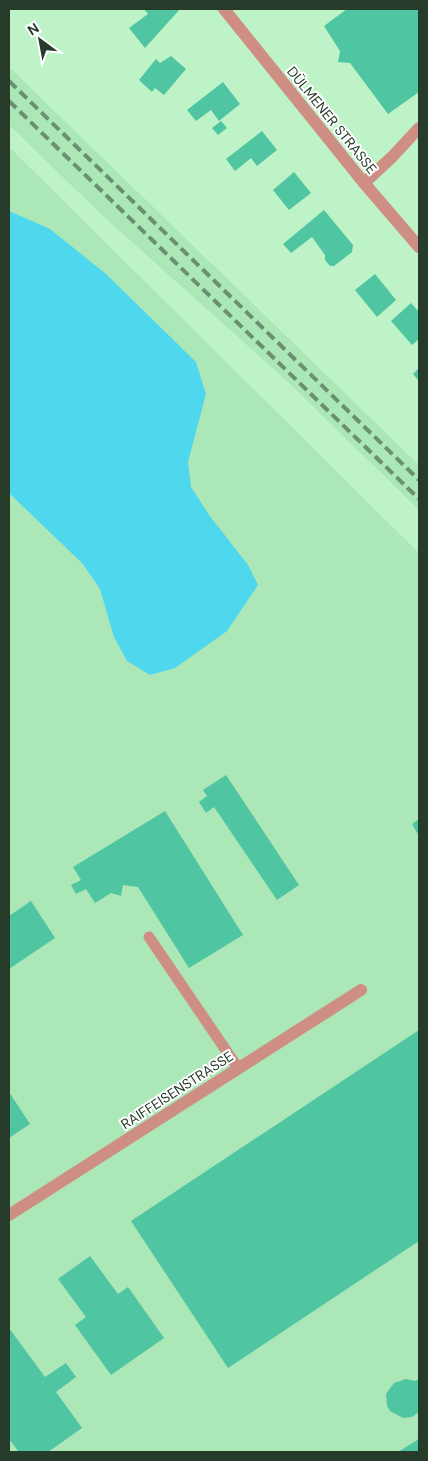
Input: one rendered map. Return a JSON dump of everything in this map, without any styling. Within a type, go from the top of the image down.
[{"type":"street","name":"DÜLMENER STRASSE","points":[[224,9],[364,183],[419,247]]},
{"type":"street","points":[[364,183],[419,128]]},
{"type":"street","name":"RAIFFEISENSTRASSE","points":[[9,1216],[361,990]]},
{"type":"lane","points":[[149,937],[238,1068]]},
{"type":"shaded area","points":[[9,67],[419,465],[419,510],[288,382],[103,216],[9,125]]},
{"type":"shaded area","points":[[9,147],[419,553],[419,1452],[9,1452]]},
{"type":"water","points":[[9,211],[50,229],[106,274],[196,362],[206,394],[188,462],[191,487],[209,515],[248,565],[258,585],[227,631],[175,668],[150,675],[127,661],[114,637],[100,589],[83,564],[9,493]]},
{"type":"building","points":[[144,9],[180,9],[145,48],[129,28],[148,14]]},
{"type":"building","points":[[347,9],[419,9],[419,92],[388,114],[350,63],[338,62],[340,51],[324,26]]},
{"type":"building","points":[[171,56],[186,69],[164,95],[155,88],[152,92],[139,80],[156,59],[160,63]]},
{"type":"building","points":[[223,82],[240,104],[219,121],[211,110],[196,121],[187,110]]},
{"type":"building","points":[[221,121],[227,128],[218,135],[212,128]]},
{"type":"building","points":[[262,131],[277,150],[257,166],[251,158],[235,171],[226,159]]},
{"type":"building","points":[[294,172],[311,193],[289,210],[273,190]]},
{"type":"building","points":[[324,210],[353,245],[352,252],[334,266],[330,266],[325,260],[325,255],[312,237],[291,253],[283,244]]},
{"type":"building","points":[[375,274],[396,300],[377,317],[355,290]]},
{"type":"building","points":[[411,303],[419,312],[419,339],[412,345],[391,321]]},
{"type":"building","points":[[419,368],[419,381],[413,374]]},
{"type":"building","points":[[226,775],[299,885],[277,900],[214,807],[206,813],[199,802],[207,796],[203,790]]},
{"type":"building","points":[[165,811],[243,935],[189,968],[138,887],[123,885],[121,896],[111,893],[95,903],[86,889],[76,894],[71,885],[81,880],[73,867]]},
{"type":"building","points":[[419,819],[419,836],[412,824]]},
{"type":"building","points":[[31,901],[55,938],[9,969],[9,916]]},
{"type":"building","points":[[419,1030],[419,1241],[228,1368],[131,1221]]},
{"type":"building","points":[[9,1092],[30,1124],[9,1138]]},
{"type":"building","points":[[90,1256],[118,1294],[128,1287],[164,1338],[111,1375],[75,1325],[86,1317],[58,1279]]},
{"type":"building","points":[[9,1328],[45,1377],[66,1363],[76,1377],[56,1392],[82,1428],[48,1452],[19,1452],[9,1439]]},
{"type":"building","points":[[406,1379],[415,1381],[419,1379],[419,1412],[412,1417],[403,1418],[390,1411],[387,1406],[386,1394],[394,1383]]},
{"type":"building","points":[[419,1439],[419,1452],[398,1452]]},
{"type":"railway","points":[[9,81],[419,480]]},
{"type":"railway","points":[[9,101],[419,499]]}]
